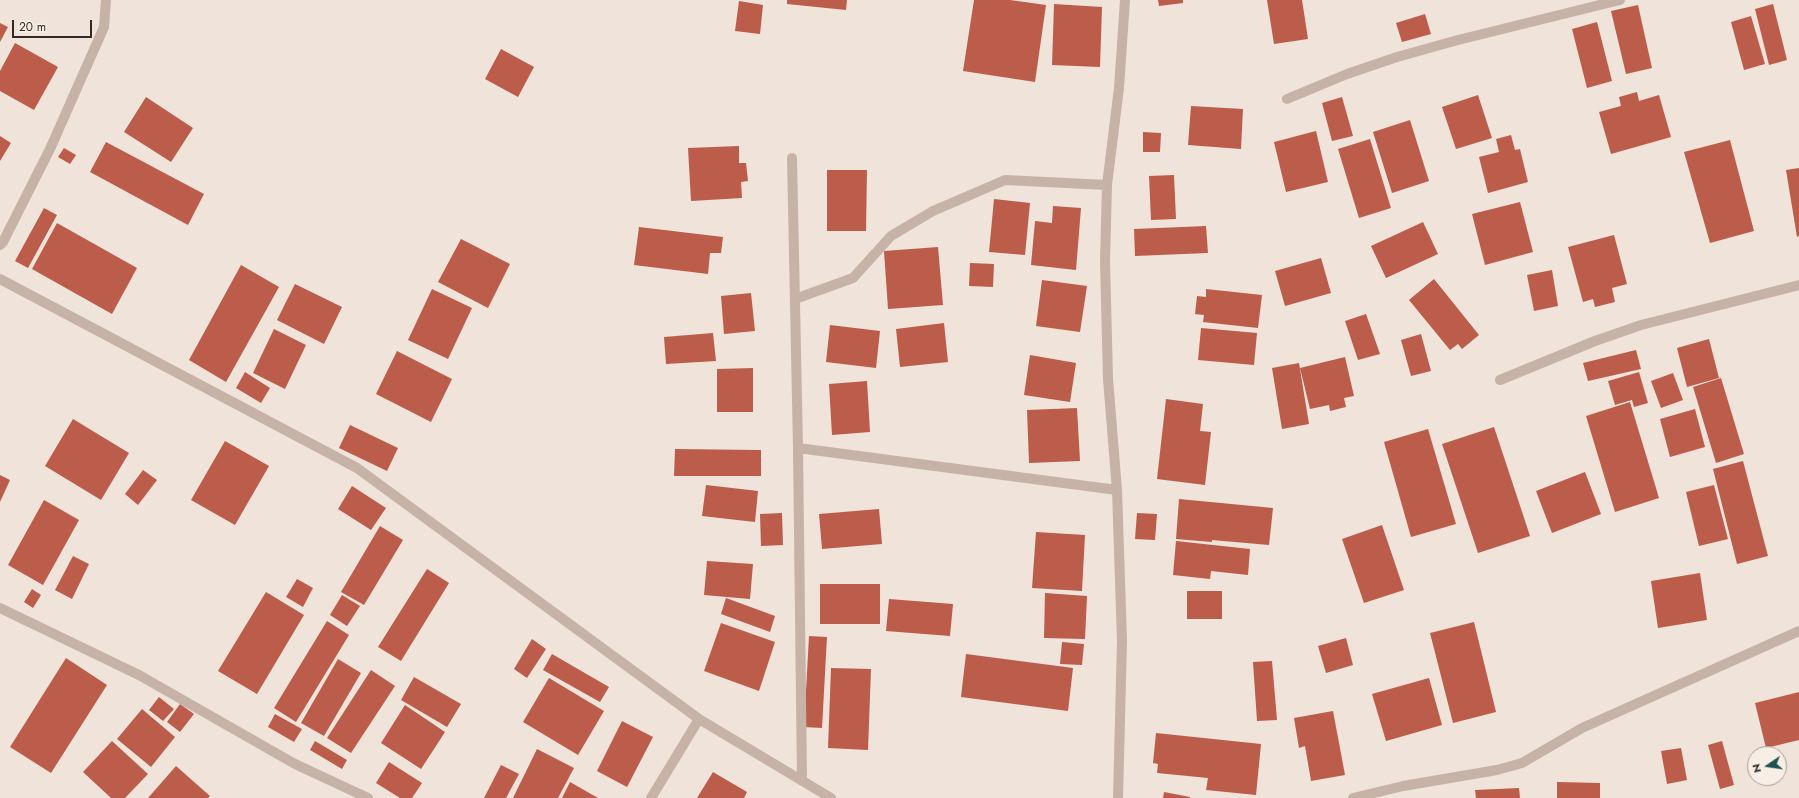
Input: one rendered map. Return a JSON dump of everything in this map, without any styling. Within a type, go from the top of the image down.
[{"type":"street","points":[[0,245],[3,242],[50,149],[101,34],[104,27],[106,0]]},
{"type":"street","points":[[1118,798],[1122,640],[1117,490],[1108,378],[1105,261],[1107,185],[1119,88],[1125,0]]},
{"type":"street","points":[[1287,99],[1347,74],[1397,57],[1458,40],[1620,0]]},
{"type":"street","points":[[792,158],[798,448],[802,780]]},
{"type":"street","points":[[795,299],[853,278],[891,236],[933,211],[1005,180],[1107,185]]},
{"type":"street","points":[[0,279],[357,468],[699,719],[830,798]]},
{"type":"street","points":[[1500,380],[1595,341],[1641,325],[1799,285]]},
{"type":"street","points":[[798,448],[1117,490]]},
{"type":"street","points":[[0,608],[139,675],[295,764],[368,798]]},
{"type":"street","points":[[1353,798],[1403,786],[1497,770],[1522,763],[1582,728],[1799,631]]},
{"type":"street","points":[[651,798],[699,719]]},
{"type":"building","points":[[787,0],[847,0],[846,10],[787,4]]},
{"type":"building","points":[[974,0],[1010,0],[1046,5],[1035,82],[963,71]]},
{"type":"building","points":[[1158,0],[1183,0],[1183,3],[1159,6]]},
{"type":"building","points":[[1267,0],[1302,0],[1308,39],[1274,44]]},
{"type":"building","points":[[739,1],[763,5],[760,34],[735,31]]},
{"type":"building","points":[[1054,4],[1102,7],[1100,67],[1052,65]]},
{"type":"building","points":[[1773,4],[1787,60],[1769,65],[1755,9]]},
{"type":"building","points":[[1638,5],[1652,68],[1626,74],[1611,11]]},
{"type":"building","points":[[1425,14],[1431,34],[1402,42],[1396,23]]},
{"type":"building","points":[[1751,16],[1765,64],[1744,70],[1731,22]]},
{"type":"building","points":[[1597,22],[1612,81],[1587,88],[1572,29]]},
{"type":"building","points":[[0,23],[8,27],[0,42]]},
{"type":"building","points":[[15,43],[58,67],[34,110],[0,91],[0,71]]},
{"type":"building","points":[[501,49],[534,67],[518,97],[485,79]]},
{"type":"building","points":[[1637,92],[1639,101],[1659,95],[1671,137],[1611,154],[1599,112],[1621,106],[1619,97]]},
{"type":"building","points":[[1478,95],[1492,138],[1456,149],[1442,107]]},
{"type":"building","points":[[146,97],[193,128],[171,162],[124,132]]},
{"type":"building","points":[[1342,97],[1353,136],[1332,141],[1322,103]]},
{"type":"building","points":[[1191,106],[1243,109],[1241,149],[1188,145]]},
{"type":"building","points":[[1410,120],[1429,181],[1392,193],[1373,132]]},
{"type":"building","points":[[1316,131],[1328,182],[1286,192],[1274,142]]},
{"type":"building","points":[[1143,132],[1161,133],[1160,152],[1143,152]]},
{"type":"building","points":[[1511,135],[1515,150],[1520,149],[1528,182],[1488,193],[1479,157],[1499,152],[1496,139]]},
{"type":"building","points":[[0,136],[11,143],[0,161]]},
{"type":"building","points":[[1370,139],[1391,208],[1359,218],[1338,149]]},
{"type":"building","points":[[1730,140],[1754,231],[1710,243],[1684,152]]},
{"type":"building","points":[[106,142],[204,194],[188,225],[90,172]]},
{"type":"building","points":[[739,146],[739,163],[746,163],[748,181],[741,182],[742,198],[691,201],[688,148]]},
{"type":"building","points":[[64,148],[76,155],[70,164],[58,157]]},
{"type":"building","points":[[1799,168],[1799,236],[1797,237],[1786,170]]},
{"type":"building","points":[[827,170],[867,170],[866,231],[827,231]]},
{"type":"building","points":[[1174,175],[1176,219],[1151,220],[1149,176]]},
{"type":"building","points":[[994,199],[1030,203],[1025,255],[989,252]]},
{"type":"building","points":[[1520,202],[1533,252],[1485,265],[1472,214]]},
{"type":"building","points":[[1053,206],[1081,208],[1076,270],[1031,265],[1035,221],[1052,223]]},
{"type":"building","points":[[44,208],[57,215],[28,268],[15,261]]},
{"type":"building","points":[[1423,222],[1438,254],[1386,278],[1371,246]]},
{"type":"building","points":[[57,223],[137,268],[112,314],[32,269]]},
{"type":"building","points":[[1206,226],[1208,253],[1135,256],[1134,229]]},
{"type":"building","points":[[639,227],[723,237],[721,253],[710,253],[708,274],[634,265]]},
{"type":"building","points":[[1614,235],[1627,284],[1612,288],[1615,302],[1595,307],[1593,299],[1583,302],[1568,247]]},
{"type":"building","points":[[461,239],[510,264],[488,308],[438,282]]},
{"type":"building","points":[[938,247],[943,305],[888,309],[884,251]]},
{"type":"building","points":[[1321,258],[1331,293],[1285,306],[1275,271]]},
{"type":"building","points":[[970,263],[994,264],[993,287],[969,286]]},
{"type":"building","points":[[241,265],[279,287],[226,382],[189,360]]},
{"type":"building","points":[[1552,270],[1558,306],[1534,311],[1527,275]]},
{"type":"building","points":[[1434,279],[1479,335],[1462,349],[1458,344],[1450,350],[1409,300]]},
{"type":"building","points":[[1042,280],[1087,286],[1080,332],[1036,326]]},
{"type":"building","points":[[295,284],[342,307],[324,344],[277,320]]},
{"type":"building","points":[[432,289],[472,308],[448,359],[408,340]]},
{"type":"building","points":[[1206,289],[1262,295],[1258,328],[1203,322],[1204,315],[1195,314],[1197,296],[1206,297]]},
{"type":"building","points":[[751,293],[755,331],[724,334],[721,296]]},
{"type":"building","points":[[1366,314],[1380,354],[1358,360],[1345,321]]},
{"type":"building","points":[[944,323],[948,362],[900,367],[896,329]]},
{"type":"building","points":[[830,325],[880,331],[876,368],[826,362]]},
{"type":"building","points":[[1201,328],[1257,333],[1254,365],[1198,360]]},
{"type":"building","points":[[274,329],[306,345],[285,389],[253,373]]},
{"type":"building","points":[[713,333],[716,361],[666,364],[664,337]]},
{"type":"building","points":[[1421,334],[1431,371],[1411,376],[1401,340]]},
{"type":"building","points":[[1709,339],[1719,378],[1687,387],[1677,348]]},
{"type":"building","points":[[1636,350],[1641,369],[1588,381],[1583,363]]},
{"type":"building","points":[[397,351],[452,379],[431,422],[376,394]]},
{"type":"building","points":[[1030,355],[1076,363],[1070,402],[1024,395]]},
{"type":"building","points":[[1345,357],[1354,396],[1344,398],[1346,407],[1330,411],[1329,405],[1310,409],[1300,368]]},
{"type":"building","points":[[1299,363],[1309,424],[1282,429],[1272,368]]},
{"type":"building","points":[[753,368],[753,412],[717,412],[717,369]]},
{"type":"building","points":[[245,372],[270,388],[261,403],[236,388]]},
{"type":"building","points":[[1639,372],[1648,403],[1634,407],[1632,400],[1615,405],[1608,381]]},
{"type":"building","points":[[1673,373],[1683,400],[1661,408],[1651,381]]},
{"type":"building","points":[[1721,378],[1744,454],[1716,463],[1693,387]]},
{"type":"building","points":[[867,381],[870,432],[832,435],[829,384]]},
{"type":"building","points":[[1166,399],[1203,404],[1200,431],[1211,432],[1205,485],[1157,479]]},
{"type":"building","points":[[1630,402],[1659,498],[1615,512],[1586,416]]},
{"type":"building","points":[[1077,408],[1080,461],[1029,463],[1027,410]]},
{"type":"building","points":[[1695,409],[1705,447],[1670,457],[1660,419]]},
{"type":"building","points":[[73,419],[129,453],[101,500],[45,466]]},
{"type":"building","points":[[350,425],[398,448],[387,471],[339,448]]},
{"type":"building","points":[[1494,427],[1530,536],[1478,553],[1442,444]]},
{"type":"building","points":[[1428,429],[1456,524],[1411,537],[1384,442]]},
{"type":"building","points":[[225,441],[269,466],[235,525],[191,500]]},
{"type":"building","points":[[675,449],[761,450],[761,476],[674,476]]},
{"type":"building","points":[[1743,461],[1768,556],[1737,564],[1713,469]]},
{"type":"building","points":[[143,470],[157,480],[138,505],[125,494]]},
{"type":"building","points":[[1585,472],[1601,514],[1552,533],[1536,491]]},
{"type":"building","points":[[0,475],[10,480],[0,502]]},
{"type":"building","points":[[706,485],[758,491],[755,522],[702,516]]},
{"type":"building","points":[[1714,485],[1728,539],[1699,546],[1686,492]]},
{"type":"building","points":[[352,486],[386,508],[371,530],[338,509]]},
{"type":"building","points":[[1179,499],[1273,508],[1269,545],[1212,540],[1212,542],[1176,539]]},
{"type":"building","points":[[44,500],[79,520],[43,585],[8,565]]},
{"type":"building","points":[[879,509],[882,544],[822,549],[819,514]]},
{"type":"building","points":[[782,513],[783,545],[761,546],[760,514]]},
{"type":"building","points":[[1137,513],[1157,514],[1155,540],[1135,539]]},
{"type":"building","points":[[1382,525],[1404,590],[1364,603],[1342,539]]},
{"type":"building","points":[[380,526],[403,540],[364,605],[341,592]]},
{"type":"building","points":[[1036,532],[1085,535],[1082,591],[1032,588]]},
{"type":"building","points":[[1176,541],[1250,549],[1248,575],[1211,571],[1210,579],[1173,575]]},
{"type":"building","points":[[73,556],[89,564],[72,599],[55,590]]},
{"type":"building","points":[[707,561],[753,564],[750,599],[704,595]]},
{"type":"building","points":[[427,569],[449,583],[401,661],[378,647]]},
{"type":"building","points":[[1700,573],[1707,620],[1658,628],[1651,581]]},
{"type":"building","points":[[297,579],[313,588],[303,607],[286,597]]},
{"type":"building","points":[[820,584],[880,584],[880,624],[820,624]]},
{"type":"building","points":[[32,589],[41,595],[33,608],[24,602]]},
{"type":"building","points":[[1187,591],[1222,591],[1222,619],[1187,619]]},
{"type":"building","points":[[266,592],[304,615],[257,694],[218,671]]},
{"type":"building","points":[[1045,593],[1087,596],[1085,639],[1044,638]]},
{"type":"building","points":[[342,595],[360,606],[347,626],[330,615]]},
{"type":"building","points":[[726,598],[775,616],[770,632],[721,614]]},
{"type":"building","points":[[889,599],[953,604],[950,636],[886,631]]},
{"type":"building","points":[[327,621],[349,635],[296,722],[274,708]]},
{"type":"building","points":[[1474,622],[1496,712],[1453,723],[1430,633]]},
{"type":"building","points":[[721,623],[775,642],[759,691],[704,671]]},
{"type":"building","points":[[809,636],[827,637],[822,728],[804,727]]},
{"type":"building","points":[[1346,638],[1353,665],[1326,673],[1318,646]]},
{"type":"building","points":[[532,639],[546,649],[527,678],[514,669]]},
{"type":"building","points":[[1062,642],[1084,644],[1082,665],[1060,664]]},
{"type":"building","points":[[552,654],[609,687],[600,702],[543,670]]},
{"type":"building","points":[[966,654],[1073,668],[1068,711],[961,697]]},
{"type":"building","points":[[66,658],[107,685],[51,773],[10,747]]},
{"type":"building","points":[[338,659],[361,673],[324,736],[301,723]]},
{"type":"building","points":[[1272,661],[1277,720],[1257,721],[1253,662]]},
{"type":"building","points":[[831,668],[871,669],[868,750],[828,748]]},
{"type":"building","points":[[371,670],[395,686],[351,753],[327,738]]},
{"type":"building","points":[[414,677],[461,704],[447,727],[401,700]]},
{"type":"building","points":[[549,678],[604,711],[578,755],[523,722]]},
{"type":"building","points":[[1429,678],[1442,725],[1386,741],[1372,694]]},
{"type":"building","points":[[1799,692],[1799,740],[1774,746],[1766,746],[1755,703]]},
{"type":"building","points":[[159,697],[174,709],[163,721],[149,710]]},
{"type":"building","points":[[180,704],[194,714],[180,732],[167,722]]},
{"type":"building","points":[[405,705],[445,732],[421,769],[381,743]]},
{"type":"building","points":[[142,709],[175,737],[151,767],[117,739]]},
{"type":"building","points":[[1333,711],[1345,775],[1311,781],[1305,746],[1299,748],[1294,718]]},
{"type":"building","points":[[275,714],[302,729],[294,742],[268,727]]},
{"type":"building","points":[[622,721],[653,737],[627,787],[597,771]]},
{"type":"building","points":[[1156,733],[1261,744],[1256,795],[1206,790],[1208,778],[1157,773],[1158,764],[1153,763]]},
{"type":"building","points":[[112,741],[148,774],[125,798],[111,798],[83,772]]},
{"type":"building","points":[[315,741],[347,760],[342,769],[310,750]]},
{"type":"building","points":[[1722,741],[1734,785],[1720,789],[1708,745]]},
{"type":"building","points":[[1681,748],[1687,780],[1667,784],[1661,751]]},
{"type":"building","points":[[537,749],[574,768],[558,798],[513,798]]},
{"type":"building","points":[[389,762],[422,783],[412,798],[400,798],[376,783]]},
{"type":"building","points":[[501,765],[519,774],[506,798],[484,798]]},
{"type":"building","points":[[176,766],[210,796],[208,798],[148,798]]},
{"type":"building","points":[[713,772],[747,792],[744,798],[697,798]]},
{"type":"building","points":[[570,782],[598,798],[562,798]]},
{"type":"building","points":[[1557,782],[1600,783],[1600,798],[1557,798]]},
{"type":"building","points":[[1519,788],[1520,798],[1476,798],[1475,790]]},
{"type":"building","points":[[1164,792],[1190,797],[1190,798],[1163,798]]}]
